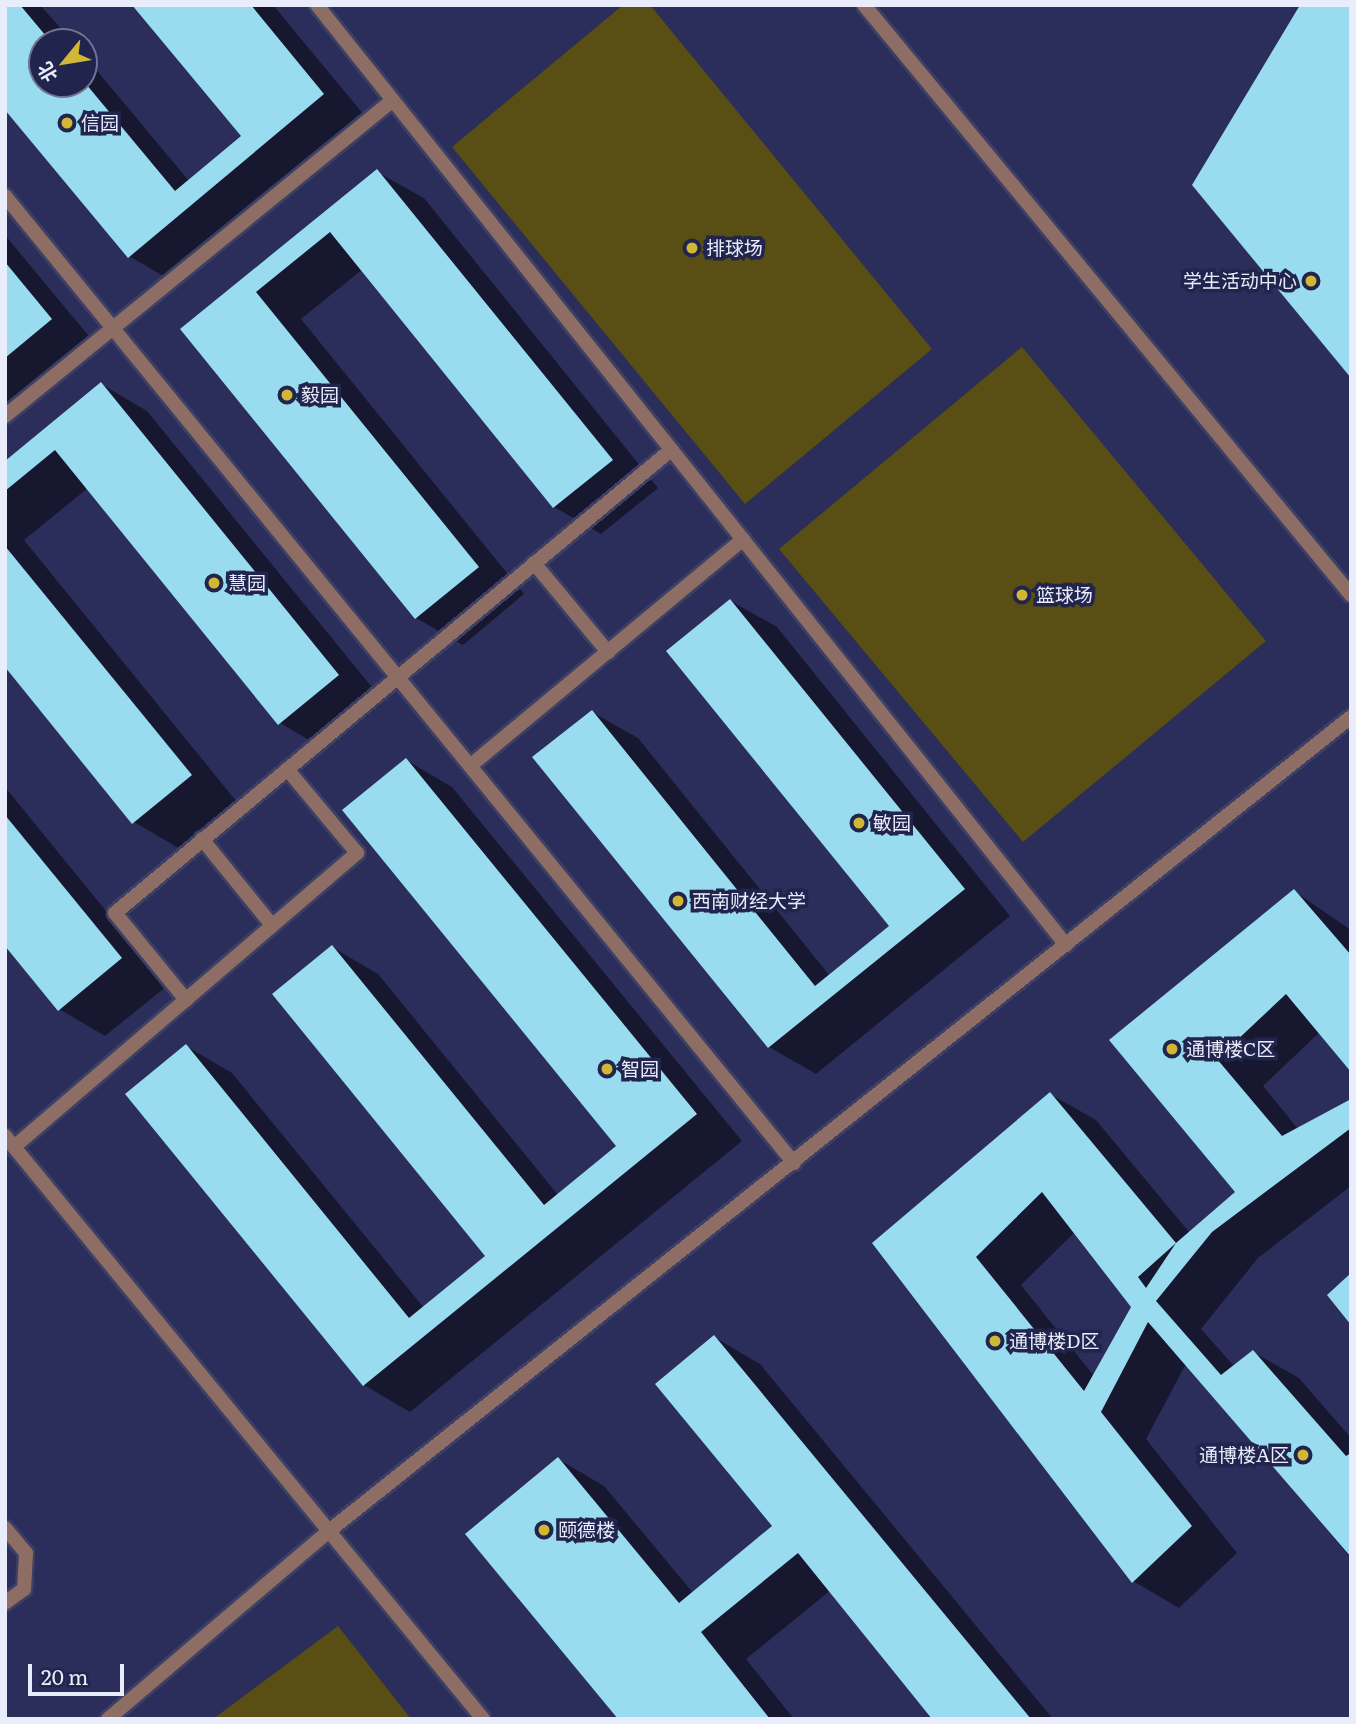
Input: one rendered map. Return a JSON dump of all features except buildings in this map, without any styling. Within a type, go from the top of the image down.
[{"type":"street","points":[[317,5],[1066,945]]},
{"type":"street","points":[[864,5],[1351,595]]},
{"type":"street","points":[[5,416],[393,100]]},
{"type":"street","points":[[5,196],[794,1163]]},
{"type":"street","points":[[186,1000],[115,913],[671,450]]},
{"type":"street","points":[[470,766],[743,539]]},
{"type":"street","points":[[534,563],[608,652]]},
{"type":"street","points":[[108,1719],[329,1531],[1351,717]]},
{"type":"street","points":[[287,769],[357,853],[186,1000],[10,1141],[483,1719]]},
{"type":"street","points":[[202,839],[272,925]]},
{"type":"street","points":[[5,1528],[26,1553],[24,1589],[5,1603]]},
{"type":"shaded area","name":"西南财经大学","points":[[5,5],[1351,5],[1351,1719],[5,1719]]},
{"type":"shaded area","name":"排球场","points":[[623,5],[650,5],[932,349],[745,504],[452,147]]},
{"type":"shaded area","name":"篮球场","points":[[1022,347],[1266,641],[1023,842],[779,549]]},
{"type":"shaded area","points":[[338,1626],[411,1719],[213,1719]]},
{"type":"place","name":"信园","points":[[67,123]]},
{"type":"place","name":"排球场","points":[[692,248]]},
{"type":"place","name":"学生活动中心","points":[[1311,281]]},
{"type":"place","name":"毅园","points":[[287,395]]},
{"type":"place","name":"慧园","points":[[214,583]]},
{"type":"place","name":"篮球场","points":[[1022,595]]},
{"type":"place","name":"敏园","points":[[859,823]]},
{"type":"place","name":"西南财经大学","points":[[678,901]]},
{"type":"place","name":"通博楼C区","points":[[1172,1049]]},
{"type":"place","name":"智园","points":[[607,1069]]},
{"type":"place","name":"通博楼D区","points":[[995,1341]]},
{"type":"place","name":"通博楼A区","points":[[1303,1455]]},
{"type":"place","name":"颐德楼","points":[[544,1530]]}]
